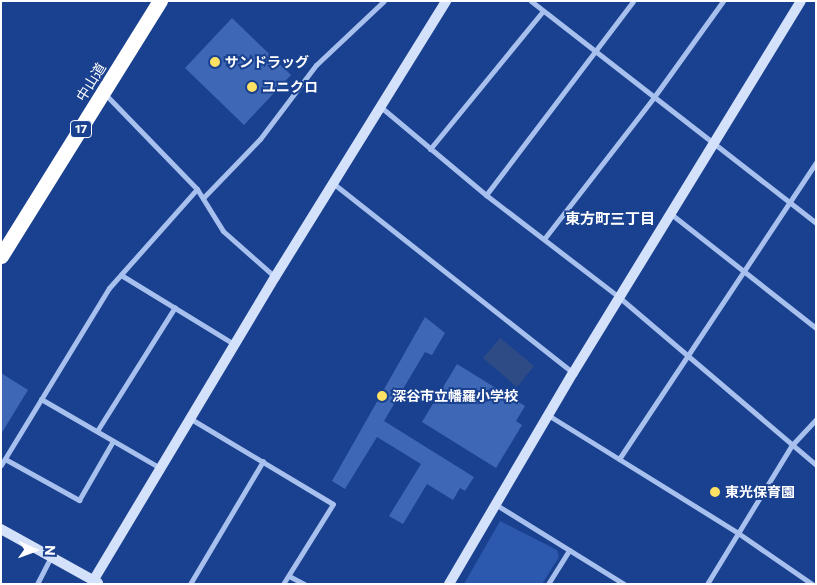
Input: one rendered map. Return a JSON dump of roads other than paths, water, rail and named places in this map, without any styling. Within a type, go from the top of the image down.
[{"type":"highway","name":"中山道","points":[[1,256],[160,1]]},
{"type":"street","points":[[203,198],[260,139],[316,64],[384,1]]},
{"type":"street","points":[[1,528],[95,583],[160,468],[191,419],[234,344],[382,108],[446,1]]},
{"type":"street","points":[[531,1],[816,223]]},
{"type":"street","points":[[486,195],[633,1]]},
{"type":"street","points":[[544,239],[654,98],[723,1]]},
{"type":"street","points":[[449,584],[573,373],[801,1]]},
{"type":"street","points":[[430,149],[543,11]]},
{"type":"street","points":[[103,93],[197,189],[223,231],[275,277]]},
{"type":"street","points":[[382,108],[486,195],[620,298],[816,465]]},
{"type":"street","points":[[619,459],[686,355],[791,204],[816,162]]},
{"type":"street","points":[[334,184],[573,373]]},
{"type":"street","points":[[1,465],[109,288],[197,189]]},
{"type":"street","points":[[671,214],[745,270],[816,328]]},
{"type":"street","points":[[121,275],[234,344]]},
{"type":"street","points":[[97,431],[175,307]]},
{"type":"street","points":[[41,399],[160,468]]},
{"type":"street","points":[[548,415],[738,533],[812,584]]},
{"type":"street","points":[[191,419],[333,504],[284,584]]},
{"type":"street","points":[[707,584],[792,446],[816,419]]},
{"type":"street","points":[[5,459],[79,500],[113,441]]},
{"type":"street","points":[[190,584],[263,462]]},
{"type":"street","points":[[495,504],[624,584]]},
{"type":"street","points":[[548,584],[569,550]]},
{"type":"street","points":[[37,584],[51,558]]},
{"type":"street","points":[[289,576],[304,584]]},
{"type":"place","name":"サンドラッグ","points":[[215,62]]},
{"type":"place","name":"ユニクロ","points":[[252,87]]},
{"type":"place","name":"深谷市立幡羅小学校","points":[[382,396]]},
{"type":"place","name":"東光保育園","points":[[715,492]]},
{"type":"district","name":"東方町三丁目","points":[[610,219]]}]
